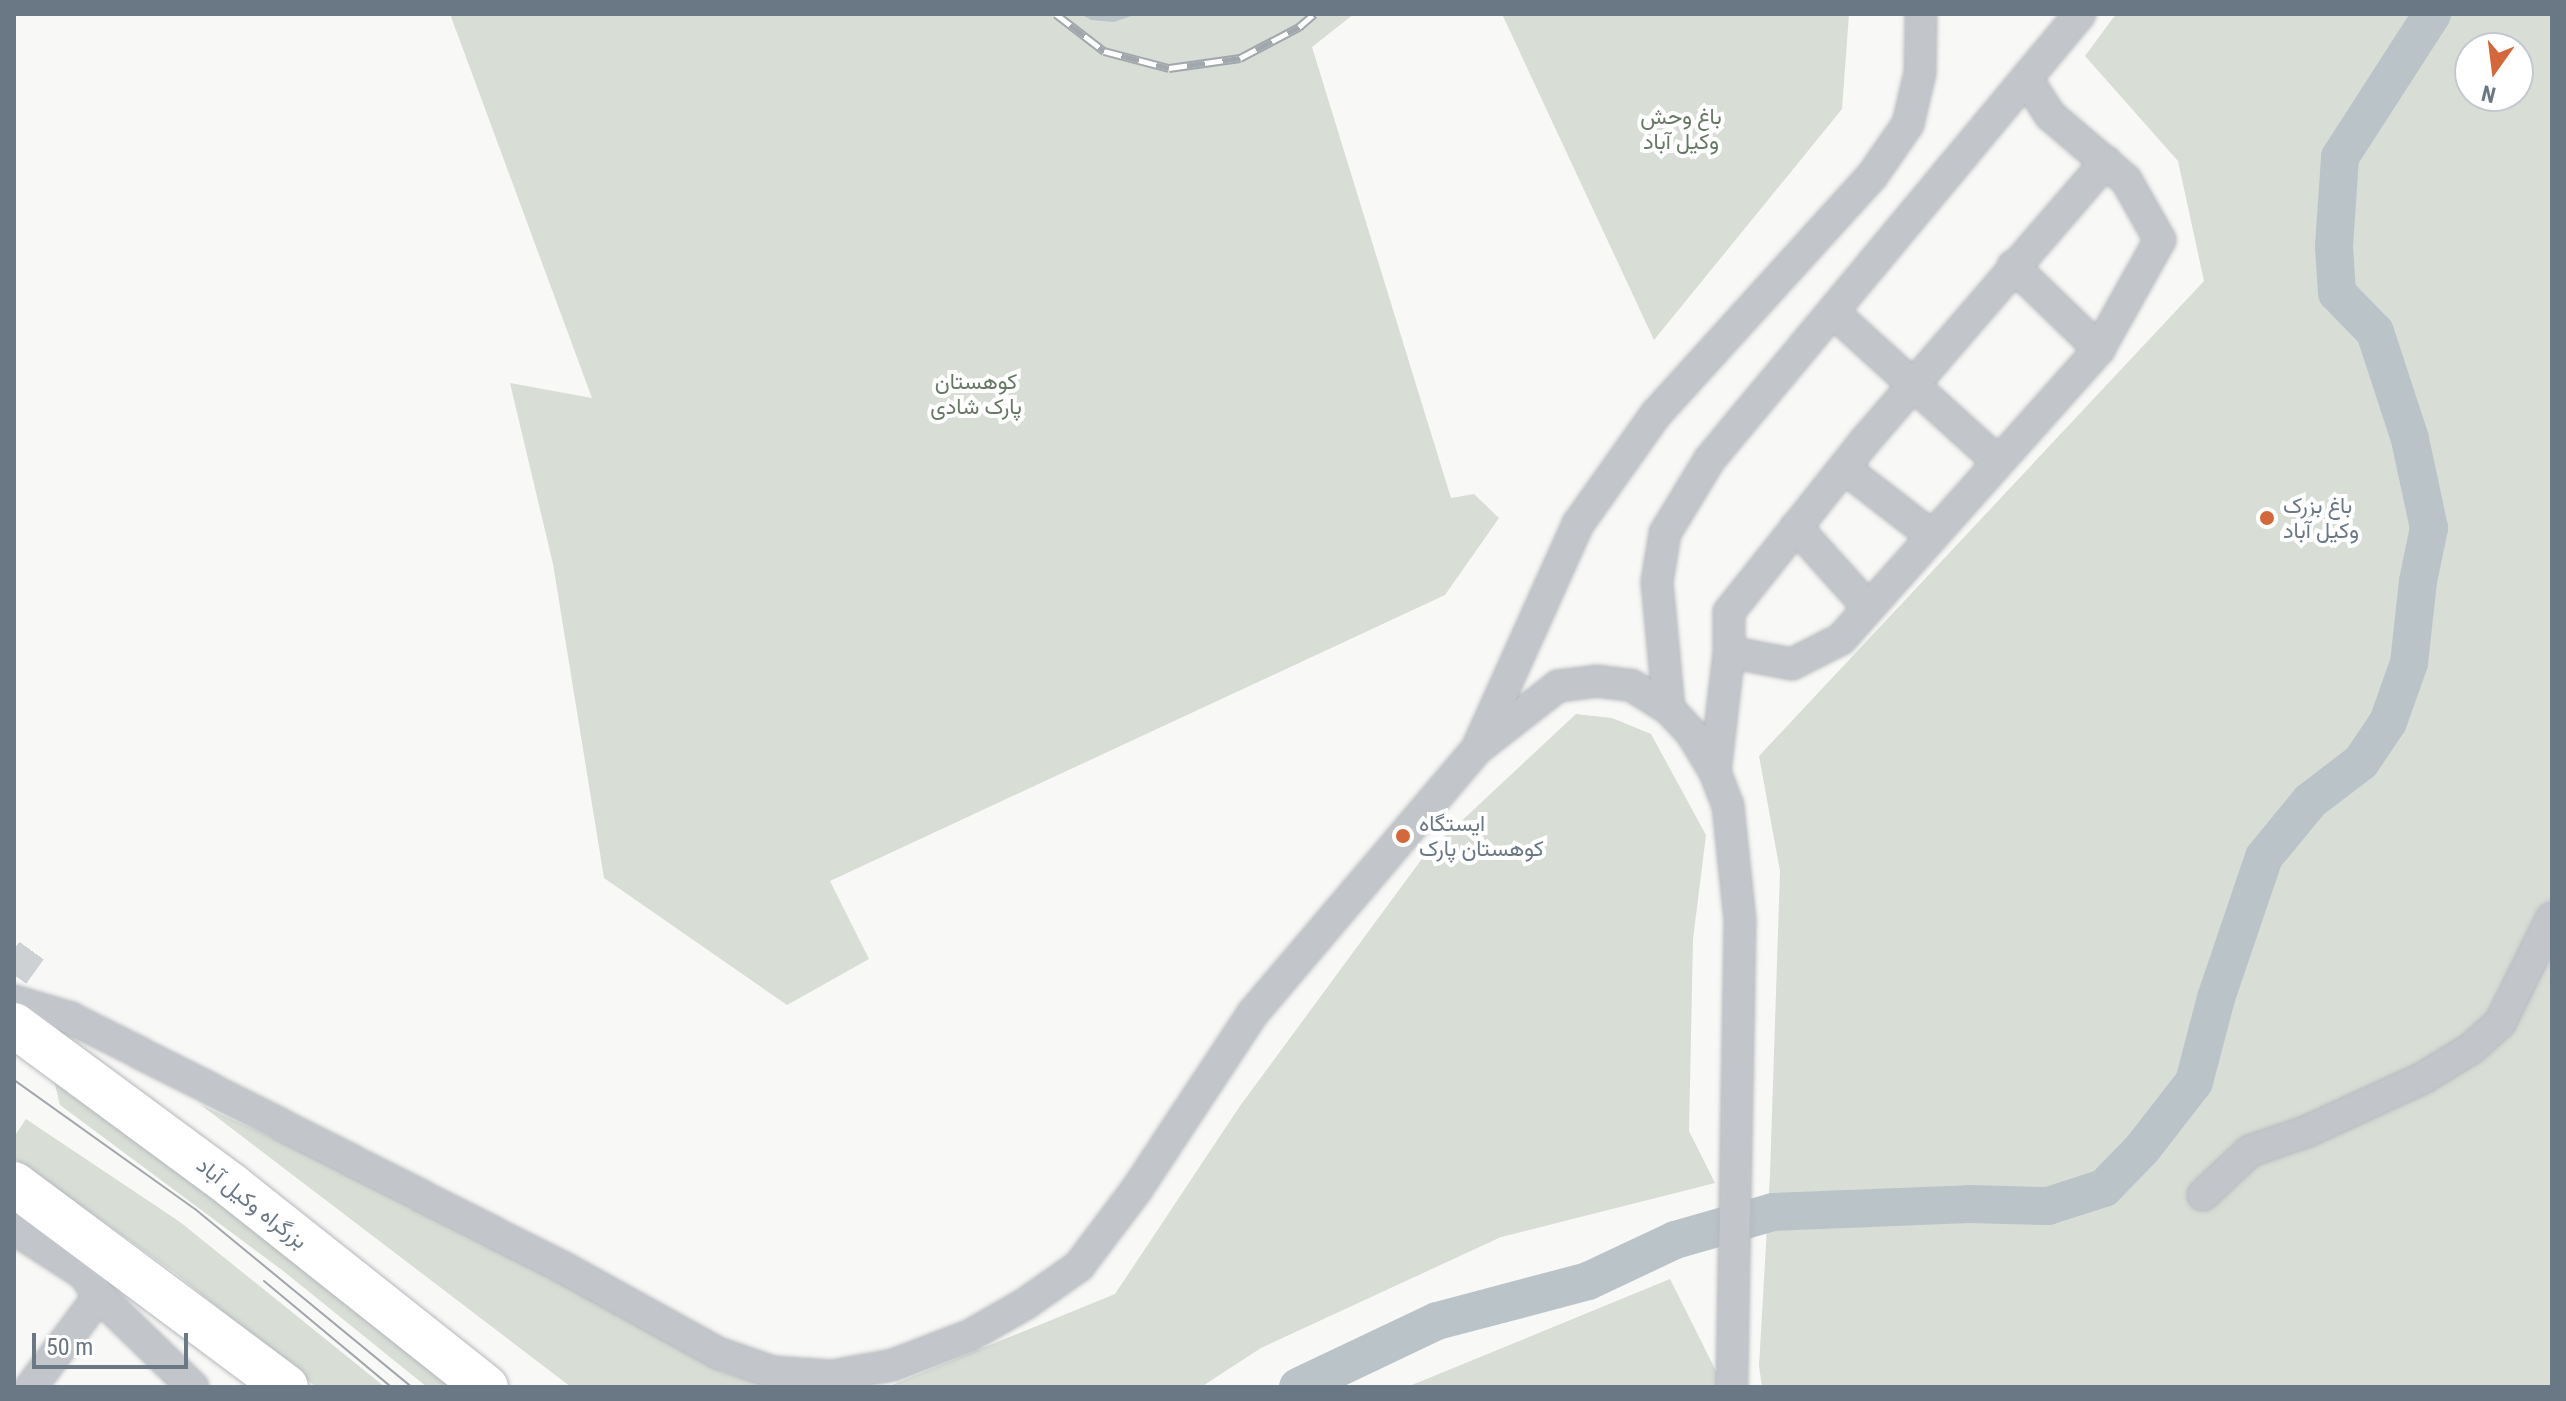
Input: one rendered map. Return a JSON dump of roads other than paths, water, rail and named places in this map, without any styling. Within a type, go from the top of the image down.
[{"type":"highway","name":"بزرگراه وکیل آباد","points":[[14,1025],[232,1186],[486,1387]]},
{"type":"highway","points":[[14,1184],[286,1387]]},
{"type":"street","points":[[1477,749],[1578,524],[1656,414],[1872,176],[1908,124],[1920,73],[1921,14]]},
{"type":"street","points":[[1669,709],[1657,582],[1665,533],[1710,459],[2028,81],[2080,14]]},
{"type":"street","points":[[1729,652],[1792,664],[1841,639],[1867,606],[2099,349],[2160,240],[2126,180],[2050,115],[2028,81]]},
{"type":"street","points":[[1715,772],[1729,652],[1729,612],[1913,384],[2106,162]]},
{"type":"street","points":[[2013,266],[2099,349]]},
{"type":"street","points":[[1834,313],[1997,461]]},
{"type":"street","points":[[1844,468],[1932,536]]},
{"type":"street","points":[[1796,527],[1867,606]]},
{"type":"street","points":[[14,1001],[71,1018],[566,1269],[718,1353],[773,1372],[832,1376],[893,1365],[969,1336],[1025,1304],[1079,1266],[1137,1189],[1253,1013],[1477,749],[1558,686],[1596,681],[1631,685],[1669,709],[1692,734],[1715,772],[1728,806],[1740,921],[1732,1387]]},
{"type":"street","points":[[2203,1195],[2250,1151],[2308,1131],[2423,1078],[2472,1048],[2500,1023],[2552,918]]},
{"type":"street","points":[[14,1229],[84,1274],[99,1296],[175,1381]]},
{"type":"street","points":[[31,1387],[99,1296]]},
{"type":"waterway","points":[[1298,1387],[1437,1321],[1588,1281],[1675,1240],[1773,1212],[1969,1204],[2048,1206],[2104,1188],[2142,1149],[2194,1082],[2216,998],[2264,857],[2310,801],[2361,762],[2388,722],[2409,663],[2418,581],[2429,528],[2410,439],[2375,332],[2337,293],[2334,246],[2340,157],[2432,14]]},
{"type":"tunnel","points":[[14,975],[40,939]]},
{"type":"tram line","points":[[14,1080],[195,1209],[412,1387]]},
{"type":"tram line","points":[[264,1281],[391,1387]]},
{"type":"railway","points":[[1056,14],[1104,51],[1169,68],[1240,58],[1299,27],[1314,14]]},
{"type":"place","name":"باغ بزرک وکیل آباد","points":[[2267,518]]},
{"type":"place","name":"ایستگاه کوهستان پارک","points":[[1403,836]]},
{"type":"park label","name":"باغ وحش وکیل آباد","points":[[1681,128]]},
{"type":"park label","name":"کوهستان پارک شادی","points":[[976,394]]}]
